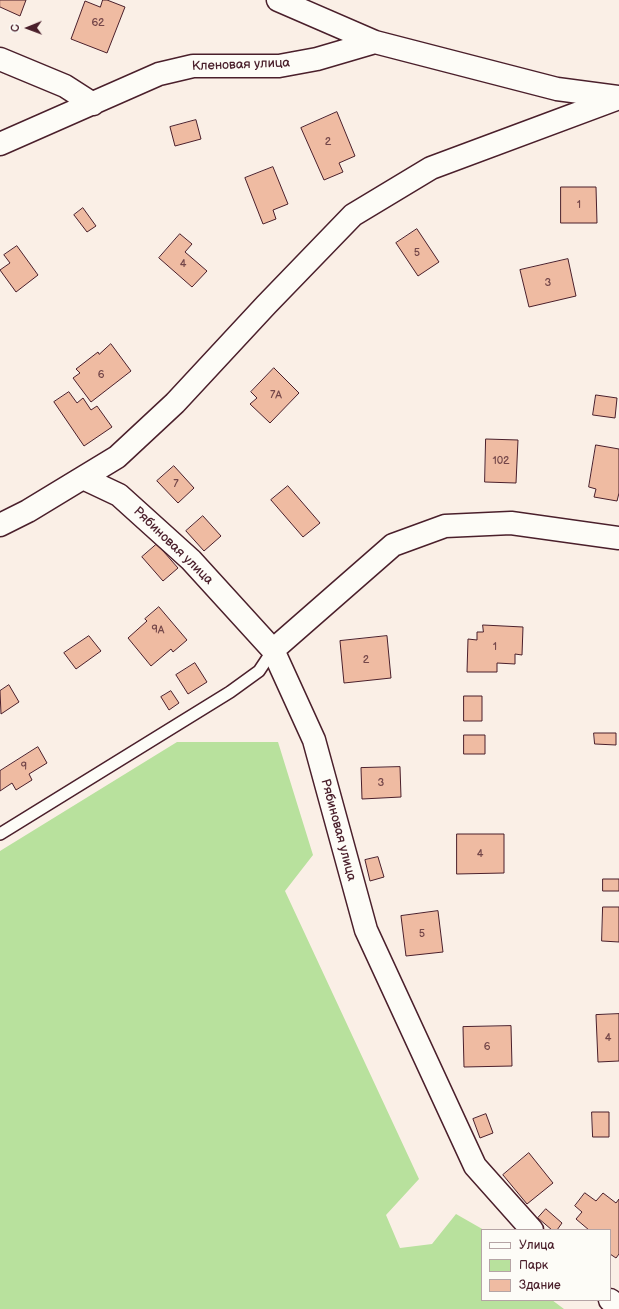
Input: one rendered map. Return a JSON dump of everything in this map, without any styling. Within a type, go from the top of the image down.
[{"type":"street","points":[[278,0],[375,42],[557,89],[619,97]]},
{"type":"street","name":"Кленовая улица","points":[[0,144],[159,74],[193,66],[279,66],[317,59],[375,42]]},
{"type":"street","points":[[0,59],[65,86],[92,104]]},
{"type":"street","points":[[0,525],[28,511],[117,458],[175,403],[266,305],[353,215],[431,168],[619,97]]},
{"type":"street","name":"Рябиновая улица","points":[[83,478],[119,495],[191,560],[273,650],[314,740],[366,930],[475,1166],[531,1229]]},
{"type":"street","points":[[273,650],[393,545],[445,526],[511,523],[619,538]]},
{"type":"street","points":[[611,1301],[619,1307]]},
{"type":"lane","points":[[0,834],[230,692],[259,672],[273,650]]},
{"type":"green space","points":[[177,742],[278,742],[313,855],[285,891],[419,1179],[386,1215],[400,1248],[432,1244],[456,1214],[482,1229],[481,1229],[481,1301],[553,1301],[564,1309],[0,1309],[0,851]]},
{"type":"building","points":[[0,0],[26,0],[20,16],[0,7]]},
{"type":"building","points":[[103,0],[107,0],[125,7],[107,53],[71,39],[85,1],[100,7]]},
{"type":"building","points":[[337,112],[355,156],[339,163],[343,172],[324,180],[301,128]]},
{"type":"building","points":[[196,120],[201,139],[175,146],[170,127]]},
{"type":"building","points":[[273,167],[288,204],[273,210],[276,219],[263,224],[245,178]]},
{"type":"building","points":[[561,187],[596,187],[597,223],[561,223]]},
{"type":"building","points":[[83,208],[96,226],[87,232],[74,215]]},
{"type":"building","points":[[417,229],[439,262],[418,276],[396,243]]},
{"type":"building","points":[[180,234],[192,244],[185,252],[207,271],[192,287],[159,258]]},
{"type":"building","points":[[17,246],[38,275],[16,292],[0,270],[10,263],[4,255]]},
{"type":"building","points":[[568,259],[576,296],[529,307],[520,270]]},
{"type":"building","points":[[111,344],[131,371],[91,402],[73,378],[80,373],[76,369]]},
{"type":"building","points":[[274,368],[299,393],[270,423],[250,404],[257,398],[251,392]]},
{"type":"building","points":[[69,392],[77,403],[83,398],[91,410],[97,406],[112,427],[84,446],[54,402]]},
{"type":"building","points":[[596,395],[617,398],[615,418],[593,415]]},
{"type":"building","points":[[486,439],[518,440],[516,483],[485,482]]},
{"type":"building","points":[[596,445],[619,449],[619,493],[617,501],[594,497],[596,489],[589,487]]},
{"type":"building","points":[[174,466],[194,488],[178,503],[157,481]]},
{"type":"building","points":[[288,486],[320,523],[303,537],[271,500]]},
{"type":"building","points":[[203,516],[221,536],[204,551],[186,531]]},
{"type":"building","points":[[157,544],[178,568],[163,581],[142,557]]},
{"type":"building","points":[[159,607],[187,640],[173,652],[171,649],[151,666],[128,638],[147,621],[145,619]]},
{"type":"building","points":[[483,625],[523,627],[522,655],[515,654],[515,664],[497,663],[497,672],[467,672],[468,639],[477,640],[477,632],[483,632]]},
{"type":"building","points":[[89,636],[101,651],[76,669],[64,653]]},
{"type":"building","points":[[387,636],[391,678],[344,683],[340,641]]},
{"type":"building","points":[[195,663],[207,682],[188,694],[176,675]]},
{"type":"building","points":[[9,685],[19,702],[1,714],[0,691]]},
{"type":"building","points":[[171,691],[179,703],[169,710],[161,697]]},
{"type":"building","points":[[464,696],[482,696],[482,721],[464,721]]},
{"type":"building","points":[[594,733],[616,733],[616,745],[595,744]]},
{"type":"building","points":[[464,735],[485,735],[485,754],[464,754]]},
{"type":"building","points":[[38,747],[47,763],[29,774],[32,780],[16,790],[12,783],[0,791],[0,771]]},
{"type":"building","points":[[400,767],[401,797],[362,799],[361,768]]},
{"type":"building","points":[[457,834],[504,834],[504,873],[457,874]]},
{"type":"building","points":[[378,857],[384,877],[370,881],[365,860]]},
{"type":"building","points":[[603,879],[619,879],[619,891],[603,891]]},
{"type":"building","points":[[603,907],[619,907],[619,942],[602,941]]},
{"type":"building","points":[[438,911],[443,952],[406,956],[401,916]]},
{"type":"building","points":[[619,1014],[619,1061],[598,1062],[596,1015]]},
{"type":"building","points":[[511,1026],[512,1066],[464,1067],[463,1027]]},
{"type":"building","points":[[592,1112],[609,1112],[609,1137],[593,1137]]},
{"type":"building","points":[[486,1114],[493,1133],[480,1138],[473,1119]]},
{"type":"building","points":[[529,1153],[553,1183],[527,1204],[503,1175]]},
{"type":"building","points":[[585,1193],[596,1201],[603,1193],[616,1203],[619,1199],[619,1254],[616,1258],[611,1255],[611,1229],[588,1229],[576,1219],[582,1212],[575,1206]]},
{"type":"building","points":[[546,1209],[562,1223],[558,1229],[551,1229],[538,1218]]}]
